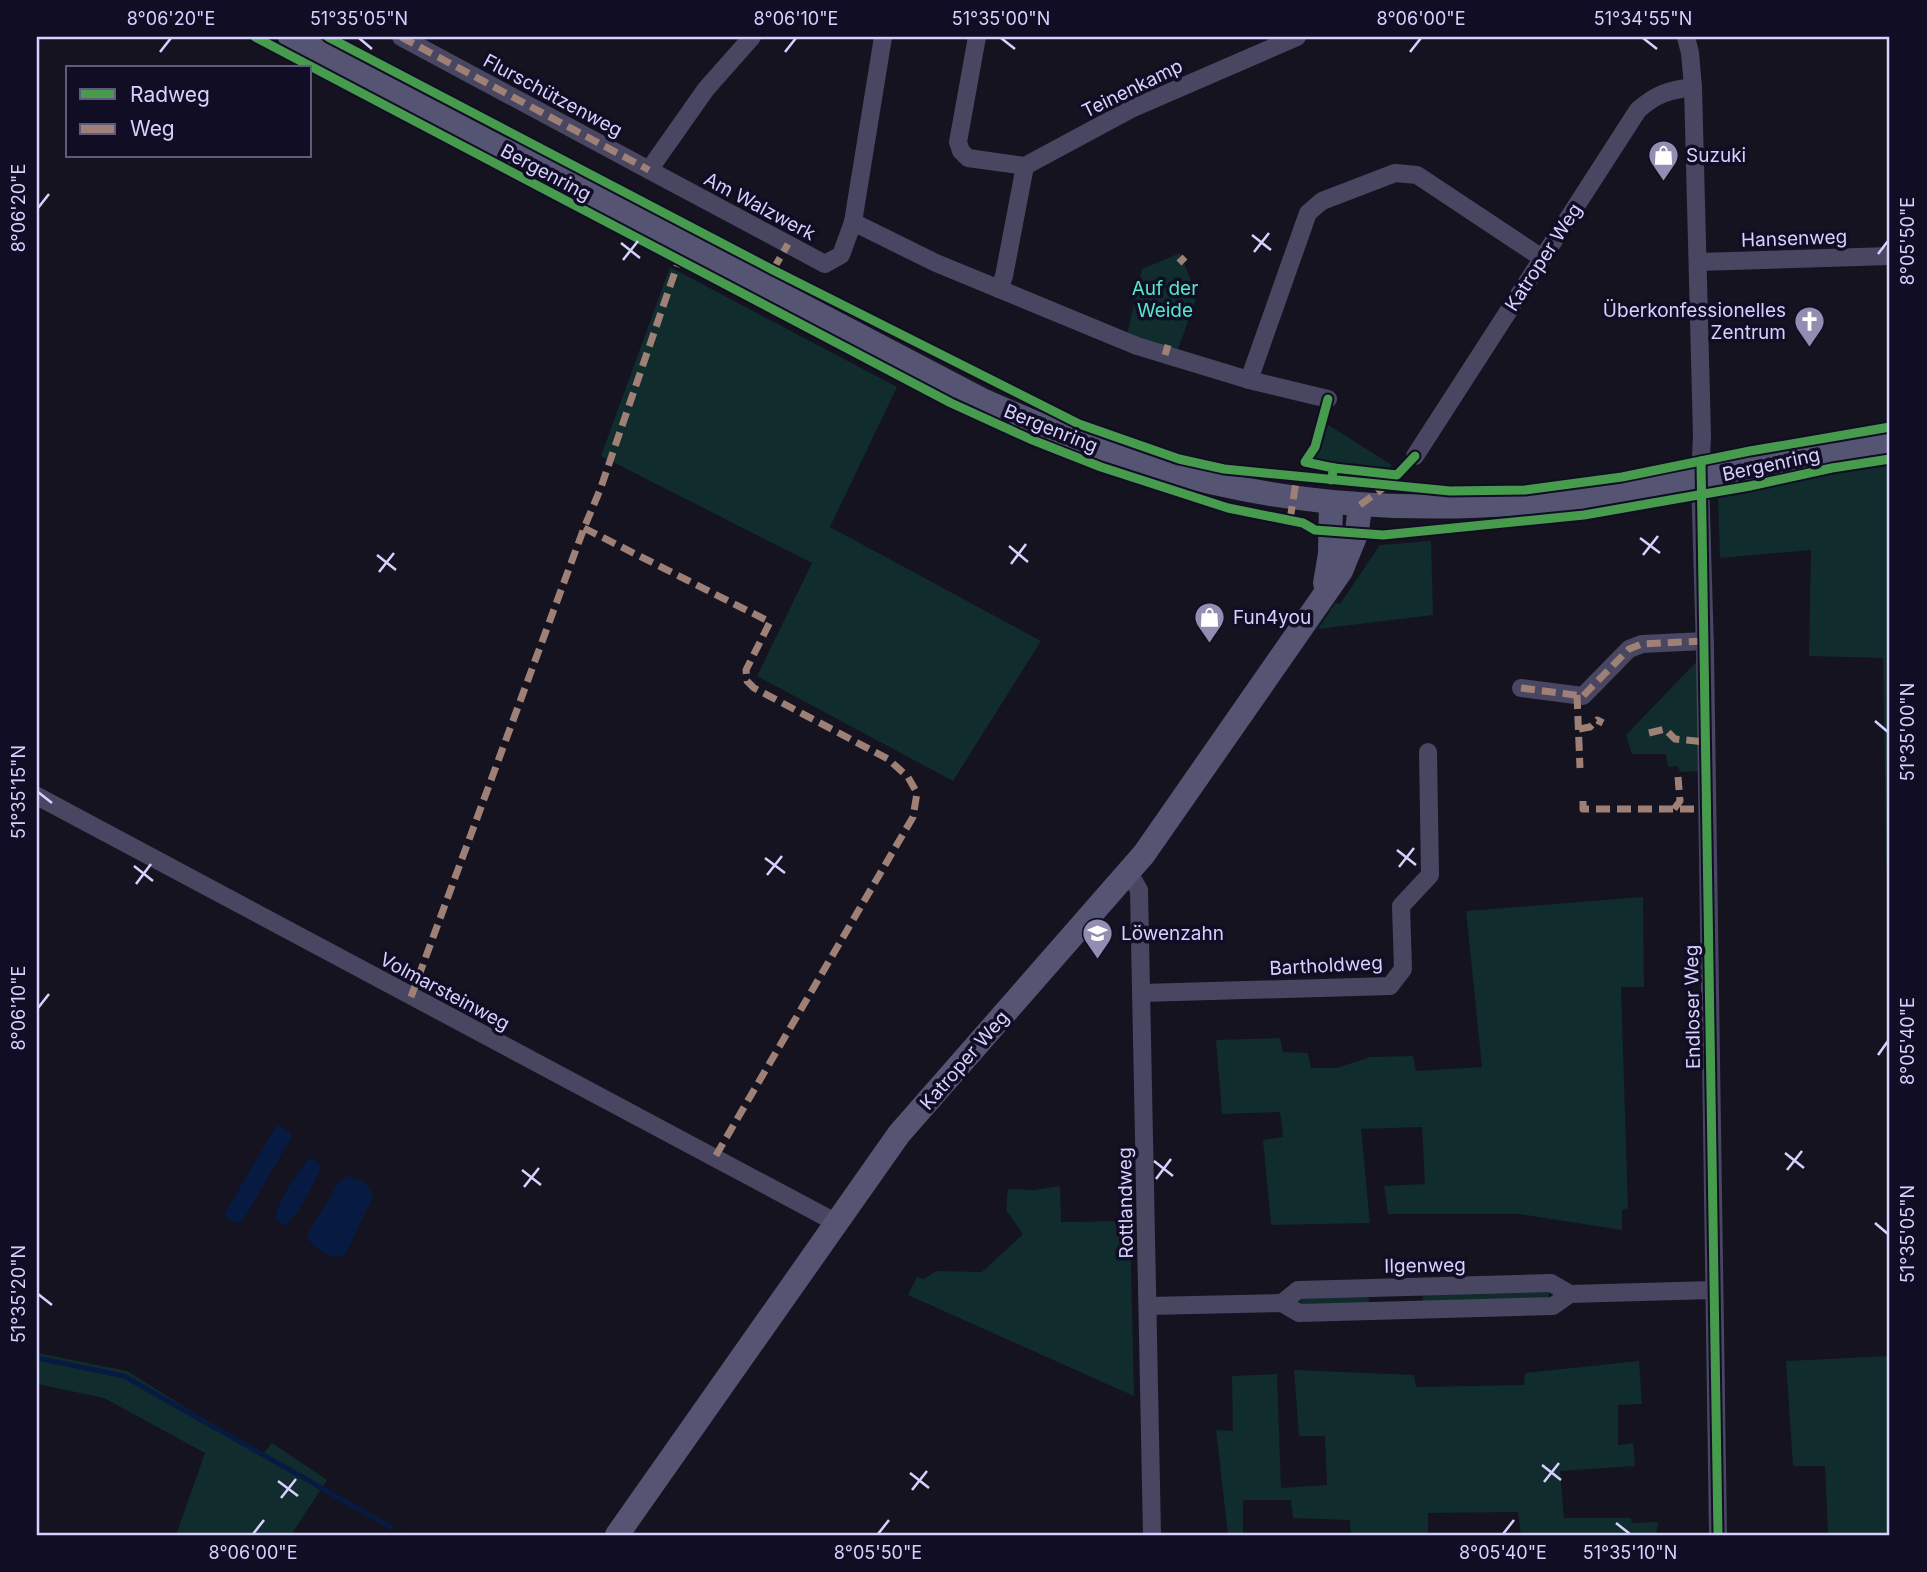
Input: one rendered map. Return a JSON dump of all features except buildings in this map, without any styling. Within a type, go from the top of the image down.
[{"type":"main road","name":"Bergenring","points":[[290,37],[982,400],[1081,442],[1152,467],[1240,489],[1331,503],[1451,508],[1527,504],[1617,493],[1890,441]]},
{"type":"main road","name":"Katroper Weg","points":[[1324,594],[1330,554],[1331,503]]},
{"type":"main road","name":"Katroper Weg","points":[[617,1535],[899,1134],[1129,873],[1341,571],[1357,532],[1360,505]]},
{"type":"street","name":"Flurschützenweg","points":[[401,37],[649,170]]},
{"type":"street","points":[[649,170],[706,89],[752,37]]},
{"type":"street","name":"Am Walzwerk","points":[[649,170],[825,264],[841,255],[853,222],[883,37]]},
{"type":"street","points":[[977,37],[958,142],[961,151],[968,158],[1025,166],[1004,276],[999,289]]},
{"type":"street","name":"Teinenkamp","points":[[1025,166],[1131,109],[1297,37]]},
{"type":"street","points":[[1686,37],[1693,87],[1702,436],[1700,478]]},
{"type":"street","name":"Katroper Weg","points":[[1416,456],[1638,110],[1654,96],[1670,90],[1693,87]]},
{"type":"street","points":[[1249,380],[1308,213],[1322,201],[1395,173],[1416,175],[1542,258]]},
{"type":"street","points":[[853,222],[925,258],[1137,346],[1249,380],[1328,399]]},
{"type":"street","name":"Hansenweg","points":[[1698,262],[1890,256]]},
{"type":"street","name":"Endloser Weg","points":[[1700,478],[1705,641],[1718,1535]]},
{"type":"street","points":[[1521,688],[1583,696],[1629,649],[1642,644],[1705,641]]},
{"type":"street","name":"Bartholdweg","points":[[1142,993],[1390,986],[1403,969],[1401,906],[1430,875],[1427,752]]},
{"type":"street","name":"Volmarsteinweg","points":[[37,796],[835,1222]]},
{"type":"street","name":"Rottlandweg","points":[[1129,873],[1139,890],[1152,1535]]},
{"type":"street","name":"Ilgenweg","points":[[1148,1306],[1282,1303],[1298,1290],[1380,1287],[1551,1283],[1570,1294],[1714,1290]]},
{"type":"green space","name":"Auf der Weide","points":[[1180,253],[1197,296],[1177,352],[1127,335],[1142,269]]},
{"type":"green space","points":[[670,267],[897,387],[830,527],[1041,641],[953,781],[757,676],[812,563],[601,456]]},
{"type":"green space","points":[[1325,423],[1392,465],[1388,470],[1311,462],[1309,458],[1317,447]]},
{"type":"green space","points":[[1890,464],[1890,1072],[1883,658],[1809,656],[1811,550],[1720,558],[1718,495]]},
{"type":"green space","points":[[1431,541],[1433,615],[1318,629],[1335,603],[1340,604],[1380,545]]},
{"type":"green space","points":[[1701,657],[1701,771],[1680,772],[1678,766],[1668,767],[1666,754],[1632,754],[1626,735]]},
{"type":"green space","points":[[1643,897],[1644,987],[1621,987],[1628,1208],[1622,1210],[1622,1230],[1519,1214],[1388,1214],[1384,1186],[1425,1184],[1422,1127],[1361,1129],[1370,1223],[1271,1225],[1263,1140],[1283,1137],[1280,1112],[1222,1114],[1216,1040],[1280,1038],[1283,1052],[1308,1053],[1311,1068],[1337,1068],[1370,1057],[1413,1056],[1416,1071],[1482,1067],[1466,911]]},
{"type":"green space","points":[[1060,1186],[1061,1222],[1130,1221],[1134,1396],[908,1295],[917,1277],[924,1279],[936,1271],[982,1272],[1023,1234],[1006,1210],[1008,1189],[1033,1190]]},
{"type":"green space","points":[[1546,1291],[1549,1296],[1546,1300],[1422,1301],[1424,1294]]},
{"type":"green space","points":[[1365,1296],[1369,1303],[1301,1305],[1300,1301],[1303,1298]]},
{"type":"green space","points":[[37,1353],[127,1371],[262,1455],[272,1443],[327,1480],[291,1535],[176,1535],[205,1453],[104,1398],[37,1384]]},
{"type":"green space","points":[[1890,1356],[1890,1535],[1791,1535],[1828,1533],[1825,1466],[1793,1466],[1786,1361]]},
{"type":"green space","points":[[1639,1361],[1642,1404],[1618,1405],[1618,1445],[1633,1443],[1635,1466],[1560,1471],[1564,1518],[1631,1518],[1632,1523],[1658,1522],[1656,1535],[1521,1535],[1518,1512],[1428,1513],[1428,1535],[1351,1535],[1350,1520],[1293,1518],[1291,1500],[1243,1500],[1243,1533],[1228,1535],[1216,1430],[1233,1431],[1232,1376],[1277,1374],[1281,1488],[1327,1485],[1325,1436],[1299,1436],[1294,1370],[1414,1375],[1416,1387],[1524,1385],[1525,1373]]},
{"type":"water","points":[[276,1126],[290,1132],[291,1138],[242,1222],[236,1223],[225,1217],[225,1213]]},
{"type":"water","points":[[312,1158],[321,1166],[306,1198],[286,1226],[275,1220],[280,1204],[308,1159]]},
{"type":"water","points":[[348,1176],[364,1183],[373,1196],[345,1255],[334,1257],[314,1246],[307,1235],[339,1182]]},
{"type":"waterway","points":[[37,1358],[124,1376],[392,1528]]},
{"type":"marked path","points":[[401,37],[649,170]]},
{"type":"marked path","points":[[773,270],[788,244]]},
{"type":"marked path","points":[[1179,263],[1185,257]]},
{"type":"marked path","points":[[411,997],[600,490],[679,260]]},
{"type":"marked path","points":[[1165,355],[1168,345]]},
{"type":"marked path","points":[[1290,520],[1297,475]]},
{"type":"marked path","points":[[1360,505],[1386,486]]},
{"type":"marked path","points":[[584,528],[770,622],[746,670],[747,681],[754,688],[888,759],[908,777],[917,793],[913,817],[715,1157]]},
{"type":"marked path","points":[[1521,688],[1583,696],[1629,649],[1642,644],[1705,641]]},
{"type":"marked path","points":[[1577,695],[1580,768]]},
{"type":"marked path","points":[[1579,729],[1590,727],[1597,720],[1603,723]]},
{"type":"marked path","points":[[1649,733],[1665,729],[1675,739],[1706,742]]},
{"type":"marked path","points":[[1674,809],[1680,801],[1678,777]]},
{"type":"marked path","points":[[1583,801],[1583,809],[1707,809]]},
{"type":"cycle path","points":[[255,37],[310,66]]},
{"type":"cycle path","points":[[328,37],[773,270],[1079,424],[1179,459],[1224,469],[1450,491],[1525,490],[1622,477],[1890,427]]},
{"type":"cycle path","points":[[312,67],[951,403],[1030,439],[1101,467],[1228,508],[1303,523],[1315,530],[1383,535],[1584,515],[1890,459]]},
{"type":"cycle path","points":[[1328,399],[1315,447],[1305,462],[1334,468]]},
{"type":"cycle path","points":[[1331,480],[1334,468],[1397,475],[1415,456]]},
{"type":"cycle path","points":[[1701,461],[1718,1535]]},
{"type":"place","name":"Suzuki","points":[[1663,182]]},
{"type":"place","name":"Überkonfessionelles Zentrum","points":[[1809,348]]},
{"type":"place","name":"Fun4you","points":[[1210,644]]},
{"type":"place","name":"Löwenzahn","points":[[1098,960]]}]
